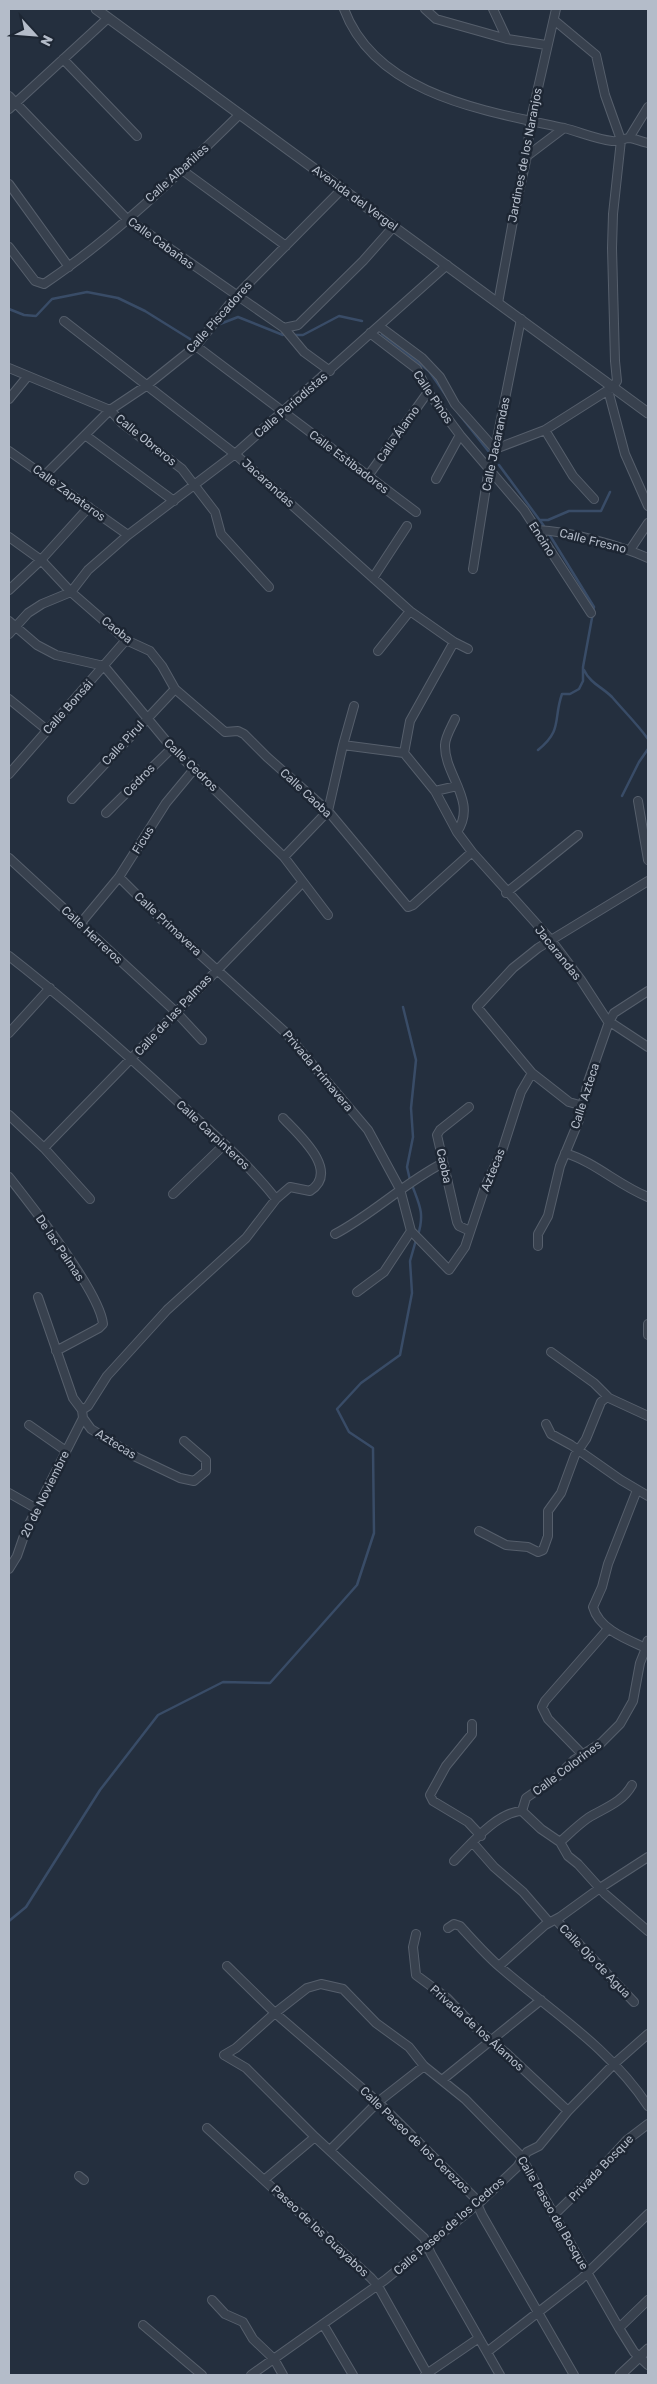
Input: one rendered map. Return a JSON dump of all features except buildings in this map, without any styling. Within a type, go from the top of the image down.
[{"type":"street","name":"Avenida del Vergel","points":[[96,9],[447,265],[611,388],[648,413]]},
{"type":"street","points":[[344,9],[348,19],[378,58],[402,78],[430,92],[461,104],[530,123],[564,128],[613,142],[625,139],[648,143]]},
{"type":"street","points":[[425,9],[436,18],[507,39],[546,45]]},
{"type":"street","points":[[493,9],[507,39]]},
{"type":"street","name":"Jardines de los Naranjos","points":[[498,303],[514,210],[527,156],[530,123],[546,45],[556,9]]},
{"type":"street","points":[[9,109],[108,18]]},
{"type":"street","points":[[554,20],[596,56],[605,95],[625,139]]},
{"type":"street","points":[[63,59],[136,136]]},
{"type":"street","name":"Calle Cabañas","points":[[9,96],[126,218],[284,328],[304,352],[330,371]]},
{"type":"street","points":[[379,326],[422,358],[440,377],[455,404],[496,449],[545,430],[611,388],[618,376],[615,362],[613,214],[625,139],[647,113]]},
{"type":"street","name":"Calle Albañiles","points":[[9,247],[40,284],[44,284],[69,267],[182,170],[240,114]]},
{"type":"street","points":[[527,156],[564,128]]},
{"type":"street","points":[[182,170],[286,246]]},
{"type":"street","points":[[9,184],[69,267]]},
{"type":"street","name":"Calle Piscadores","points":[[44,476],[110,410],[146,386],[196,346],[236,296],[342,189]]},
{"type":"street","points":[[284,328],[298,325],[363,261],[394,226]]},
{"type":"street","name":"Calle Periodistas","points":[[71,592],[88,570],[128,535],[235,454],[447,265]]},
{"type":"street","name":"Calle Jacarandas","points":[[473,569],[489,468],[496,449],[521,320]]},
{"type":"street","name":"Jacarandas","points":[[64,321],[235,454],[410,611],[454,642],[468,649]]},
{"type":"street","name":"Calle Pinos","points":[[370,333],[417,369],[428,392],[460,435],[489,468]]},
{"type":"street","name":"Calle Estibadores","points":[[196,346],[416,512]]},
{"type":"street","name":"Calle Obreros","points":[[9,368],[110,410],[122,423],[182,469],[215,512],[221,534],[269,587]]},
{"type":"street","points":[[9,399],[27,377]]},
{"type":"street","points":[[611,388],[625,454],[648,506]]},
{"type":"street","name":"Calle Álamo","points":[[368,476],[428,392]]},
{"type":"street","points":[[545,430],[573,476],[594,500]]},
{"type":"street","points":[[85,435],[174,501]]},
{"type":"street","points":[[436,479],[460,435]]},
{"type":"street","name":"Calle Zapateros","points":[[9,451],[128,535]]},
{"type":"street","name":"Encino","points":[[489,468],[524,510],[591,613]]},
{"type":"street","points":[[9,590],[41,560],[89,507]]},
{"type":"street","points":[[630,550],[648,523]]},
{"type":"street","points":[[373,578],[408,526]]},
{"type":"street","name":"Calle Fresno","points":[[537,530],[564,534],[630,550],[648,558]]},
{"type":"street","name":"Caoba","points":[[9,537],[41,560],[71,592],[126,640],[150,652],[162,666],[175,688],[212,722]]},
{"type":"street","points":[[9,634],[28,613],[42,604],[71,592]]},
{"type":"street","points":[[378,651],[410,611]]},
{"type":"street","points":[[9,621],[37,645],[56,655],[104,666]]},
{"type":"street","name":"Calle Bonsái","points":[[9,774],[126,640]]},
{"type":"street","points":[[404,753],[410,721],[454,642]]},
{"type":"street","name":"Calle Cedros","points":[[104,666],[146,719],[172,748],[195,768],[284,857],[328,915]]},
{"type":"street","name":"Calle Pirul","points":[[72,799],[175,688]]},
{"type":"street","points":[[9,699],[48,730]]},
{"type":"street","points":[[284,857],[328,811],[354,706]]},
{"type":"street","points":[[454,719],[445,744],[464,804],[465,818],[457,832]]},
{"type":"street","name":"Calle Caoba","points":[[212,722],[225,732],[238,731],[244,734],[328,811],[408,906],[413,905],[472,852]]},
{"type":"street","points":[[343,745],[404,753],[435,791],[457,832],[472,852]]},
{"type":"street","name":"Cedros","points":[[106,813],[172,748]]},
{"type":"street","name":"Ficus","points":[[80,924],[119,877],[166,803],[195,768]]},
{"type":"street","points":[[435,791],[457,786]]},
{"type":"street","points":[[638,801],[648,860]]},
{"type":"street","points":[[506,893],[578,835]]},
{"type":"street","name":"Jacarandas","points":[[472,852],[506,893],[551,940],[609,1022],[648,1047]]},
{"type":"street","name":"Calle Herreros","points":[[9,858],[176,1012],[202,1040]]},
{"type":"street","name":"Calle Primavera","points":[[119,877],[160,918],[216,969]]},
{"type":"street","points":[[582,1106],[569,1102],[532,1073],[477,1007],[512,968],[551,940],[648,881]]},
{"type":"street","name":"Calle de las Palmas","points":[[44,1148],[216,969],[303,882]]},
{"type":"street","name":"Calle Carpinteros","points":[[9,956],[50,988],[131,1059],[256,1174],[276,1199]]},
{"type":"street","name":"Privada Primavera","points":[[216,969],[285,1032],[368,1130],[400,1189],[411,1231]]},
{"type":"street","points":[[9,1033],[50,988]]},
{"type":"street","name":"Calle Azteca","points":[[538,1246],[538,1234],[548,1216],[565,1153],[579,1120],[590,1078],[609,1022],[614,1013],[648,991]]},
{"type":"street","name":"Aztecas","points":[[411,1231],[449,1270],[465,1247],[485,1187],[502,1151],[521,1092],[532,1073]]},
{"type":"street","name":"Caoba","points":[[469,1107],[438,1133],[442,1163],[457,1222],[459,1226],[470,1231]]},
{"type":"street","points":[[9,1115],[44,1148],[90,1199]]},
{"type":"street","points":[[276,1199],[290,1187],[310,1191],[320,1182],[321,1175],[315,1153],[283,1118]]},
{"type":"street","points":[[173,1194],[224,1145]]},
{"type":"street","points":[[565,1153],[582,1158],[632,1190],[648,1197]]},
{"type":"street","points":[[335,1234],[366,1216],[400,1189],[442,1163]]},
{"type":"street","name":"De las Palmas","points":[[9,1177],[42,1220],[89,1291],[102,1316],[102,1324],[99,1328],[56,1351]]},
{"type":"street","name":"20 de Noviembre","points":[[9,1569],[17,1556],[26,1530],[66,1451],[82,1414],[107,1376],[151,1330],[167,1310],[246,1238],[276,1199]]},
{"type":"street","points":[[357,1292],[384,1272],[411,1231]]},
{"type":"street","name":"Aztecas","points":[[38,1297],[73,1398],[91,1429],[136,1457],[180,1478],[194,1482],[206,1471],[206,1460],[184,1441]]},
{"type":"street","points":[[648,1324],[648,1335]]},
{"type":"street","points":[[551,1352],[594,1383],[606,1396],[648,1416]]},
{"type":"street","points":[[479,1531],[506,1545],[530,1548],[538,1552],[543,1550],[548,1536],[548,1511],[561,1492],[578,1451],[586,1439],[601,1402],[606,1396]]},
{"type":"street","points":[[546,1424],[551,1434],[648,1496]]},
{"type":"street","points":[[29,1425],[66,1451]]},
{"type":"street","points":[[637,1490],[593,1607],[598,1618],[608,1629],[648,1646]]},
{"type":"street","points":[[9,1493],[37,1509]]},
{"type":"street","points":[[583,1755],[548,1719],[542,1708],[545,1701],[608,1629]]},
{"type":"street","name":"Calle Colorines","points":[[522,1811],[526,1798],[558,1776],[574,1760],[612,1733],[627,1713],[633,1701],[640,1663],[648,1646]]},
{"type":"street","points":[[472,1724],[472,1734],[435,1782],[430,1798],[468,1822],[480,1836]]},
{"type":"street","points":[[560,1842],[583,1822],[615,1804],[628,1792],[632,1785]]},
{"type":"street","points":[[454,1861],[505,1815],[522,1811],[541,1830],[560,1842],[568,1856],[648,1931]]},
{"type":"street","name":"Calle Ojo de Agua","points":[[473,1842],[494,1867],[523,1892],[634,2002]]},
{"type":"street","points":[[499,1966],[552,1921],[648,1857]]},
{"type":"street","points":[[448,1928],[454,1924],[458,1925],[499,1966],[588,2038],[625,2075],[648,2106]]},
{"type":"street","name":"Privada de los Álamos","points":[[416,1934],[412,1947],[416,1975],[443,1995],[568,2111]]},
{"type":"street","name":"Calle Paseo de los Cerezos","points":[[227,1966],[275,2013],[378,2102],[472,2195],[574,2375]]},
{"type":"street","name":"Calle Paseo del Bosque","points":[[315,2137],[246,2068],[224,2055],[236,2048],[275,2013],[314,1985],[336,1986],[350,1995],[376,2023],[409,2047],[424,2066],[483,2116],[523,2158],[619,2328],[648,2365]]},
{"type":"street","points":[[442,2080],[541,2000]]},
{"type":"street","name":"Calle Paseo de los Cedros","points":[[251,2375],[378,2286],[478,2204],[517,2167],[527,2152],[539,2146],[568,2111],[614,2064],[648,2034]]},
{"type":"street","points":[[330,2150],[378,2102],[424,2066]]},
{"type":"street","name":"Privada Bosque","points":[[555,2214],[627,2140],[648,2124]]},
{"type":"street","name":"Paseo de los Guayabos","points":[[207,2128],[362,2268],[378,2286],[427,2375]]},
{"type":"street","points":[[264,2180],[315,2137],[422,2235],[500,2375]]},
{"type":"street","points":[[487,2352],[538,2314],[587,2272],[648,2214]]},
{"type":"street","points":[[212,2300],[224,2314],[243,2322],[253,2339],[274,2359],[283,2375]]},
{"type":"street","points":[[619,2328],[648,2300]]},
{"type":"street","points":[[323,2324],[353,2375]]},
{"type":"street","points":[[143,2325],[202,2375]]},
{"type":"street","points":[[427,2375],[479,2338]]},
{"type":"street","points":[[620,2375],[648,2349]]},
{"type":"waterway","points":[[9,309],[24,315],[36,316],[52,299],[87,292],[118,298],[145,311],[190,339]]},
{"type":"waterway","points":[[294,335],[303,335],[339,316],[362,321]]},
{"type":"waterway","points":[[220,324],[238,317],[283,335]]},
{"type":"waterway","points":[[382,334],[429,371],[447,397]]},
{"type":"waterway","points":[[459,414],[489,452]]},
{"type":"waterway","points":[[499,465],[544,526]]},
{"type":"waterway","points":[[540,520],[548,520],[569,511],[601,511],[610,492]]},
{"type":"waterway","points":[[538,750],[546,743],[554,730],[562,694],[570,694],[579,689],[583,681],[583,667],[594,607],[549,534]]},
{"type":"waterway","points":[[584,670],[593,682],[612,697],[648,739]]},
{"type":"waterway","points":[[622,796],[639,762],[648,749]]},
{"type":"waterway","points":[[403,1007],[416,1060],[411,1108],[413,1137],[407,1167],[410,1180]]},
{"type":"waterway","points":[[412,1185],[419,1203],[421,1215],[418,1235]]},
{"type":"waterway","points":[[9,1921],[26,1907],[100,1790],[158,1715],[223,1682],[270,1683],[357,1585],[374,1533],[373,1448],[349,1432],[337,1409],[361,1383],[400,1355],[412,1293],[410,1261],[416,1240]]}]
